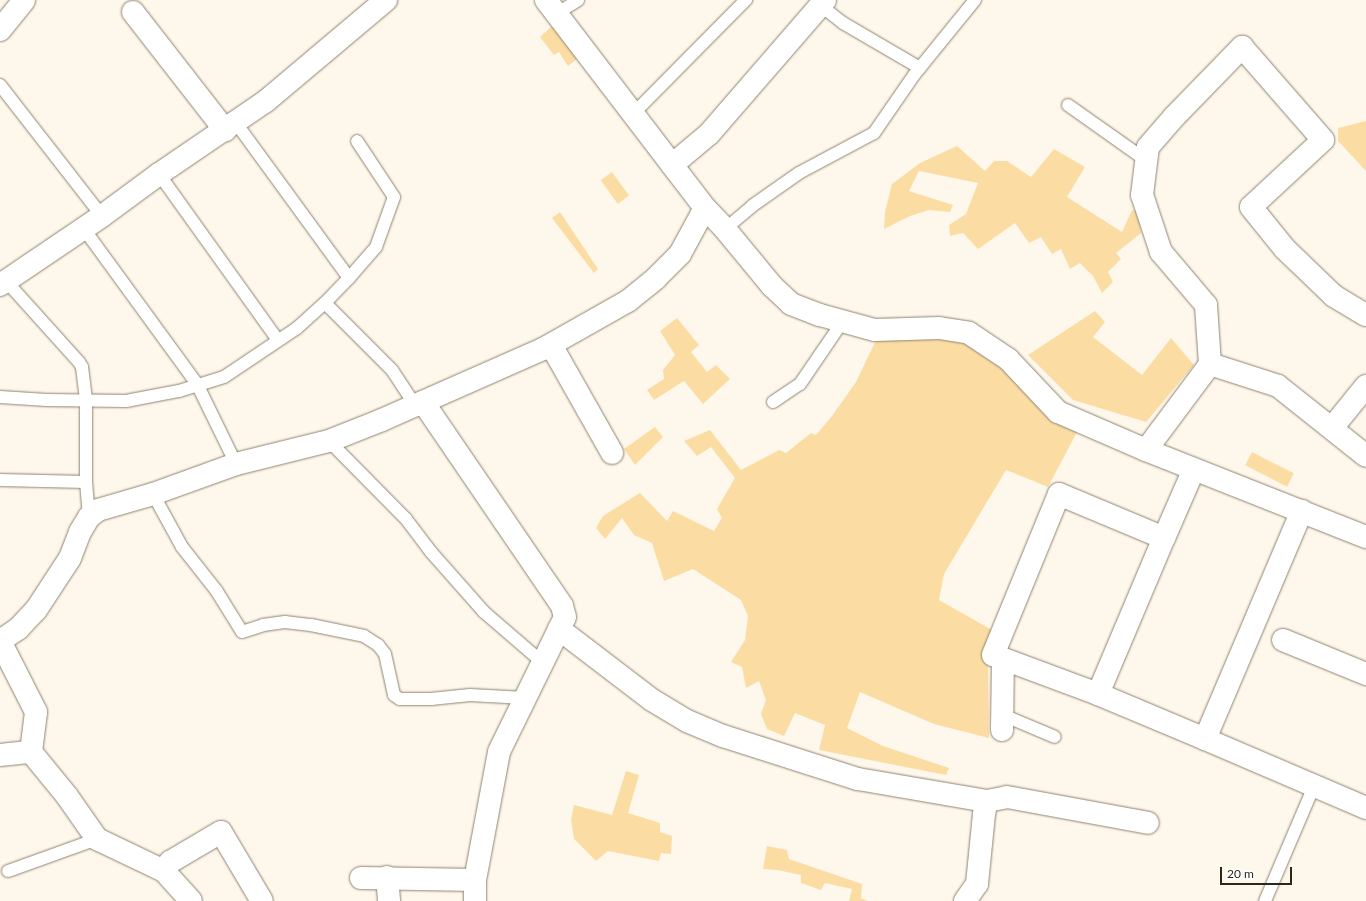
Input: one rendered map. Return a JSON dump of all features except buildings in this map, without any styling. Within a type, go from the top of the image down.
[{"type":"street","points":[[0,30],[24,0]]},
{"type":"street","points":[[3,283],[84,229],[159,174],[266,101],[386,0]]},
{"type":"street","points":[[672,165],[709,134],[823,3]]},
{"type":"street","points":[[551,7],[705,208],[725,229],[772,286],[791,304],[875,330],[939,328],[969,333],[1008,359],[1058,412],[1146,450],[1366,537]]},
{"type":"street","points":[[133,12],[230,126]]},
{"type":"street","points":[[1146,450],[1210,364],[1206,305],[1161,252],[1142,196],[1148,147],[1174,117],[1242,47],[1323,140],[1251,207],[1285,249],[1334,296],[1366,315]]},
{"type":"street","points":[[191,901],[164,871],[97,839],[67,796],[32,752],[36,712],[0,641],[18,629],[36,610],[70,558],[80,532],[89,517],[98,510],[153,494],[236,464],[328,441],[382,420],[551,345],[628,301],[656,278],[680,254],[705,208]]},
{"type":"street","points":[[551,345],[612,453]]},
{"type":"street","points":[[1210,364],[1278,386],[1366,456]]},
{"type":"street","points":[[1332,428],[1366,386]]},
{"type":"street","points":[[362,878],[386,877],[475,890],[499,752],[565,617],[562,606],[419,404]]},
{"type":"street","points":[[1098,694],[1194,469]]},
{"type":"street","points":[[1164,538],[1059,494],[993,655],[1098,694],[1366,808]]},
{"type":"street","points":[[1205,739],[1302,511]]},
{"type":"street","points":[[559,629],[652,700],[687,721],[723,736],[858,779],[987,801],[1007,797],[1148,823]]},
{"type":"street","points":[[1283,640],[1366,674]]},
{"type":"street","points":[[1002,722],[1003,658]]},
{"type":"street","points":[[0,755],[32,752]]},
{"type":"street","points":[[965,901],[977,884],[984,814],[987,801]]},
{"type":"street","points":[[164,871],[170,862],[221,832],[255,899]]},
{"type":"street","points":[[386,877],[389,901]]},
{"type":"lane","points":[[551,7],[578,0]]},
{"type":"lane","points":[[633,114],[746,0]]},
{"type":"lane","points":[[725,229],[752,206],[798,173],[874,133],[920,68],[975,0]]},
{"type":"lane","points":[[823,3],[843,23],[920,68]]},
{"type":"lane","points":[[0,85],[102,216]]},
{"type":"lane","points":[[1068,105],[1147,161]]},
{"type":"lane","points":[[230,126],[349,278]]},
{"type":"lane","points":[[0,397],[86,401],[126,400],[179,391],[197,384],[224,377],[297,328],[325,303],[376,247],[394,197],[357,141]]},
{"type":"lane","points":[[159,174],[278,340]]},
{"type":"lane","points":[[84,229],[197,384],[236,464]]},
{"type":"lane","points":[[3,283],[80,362],[82,367],[86,401],[86,482],[89,517]]},
{"type":"lane","points":[[325,303],[392,370],[419,404]]},
{"type":"lane","points":[[773,402],[800,384],[843,321]]},
{"type":"lane","points":[[328,441],[406,519],[431,552],[484,612],[542,662]]},
{"type":"lane","points":[[0,480],[86,482]]},
{"type":"lane","points":[[153,494],[182,547],[216,590],[242,632],[263,625],[285,622],[317,626],[364,636],[378,645],[386,654],[394,695],[400,699],[431,699],[470,695],[525,698]]},
{"type":"lane","points":[[1002,722],[1055,737]]},
{"type":"lane","points":[[1265,901],[1314,786]]},
{"type":"lane","points":[[8,870],[97,839]]},
{"type":"shaded area","points":[[552,26],[577,59],[568,66],[559,52],[554,55],[540,37]]},
{"type":"shaded area","points":[[1366,121],[1366,171],[1338,141],[1338,128]]},
{"type":"shaded area","points":[[957,146],[985,171],[994,161],[1007,161],[1031,177],[1054,149],[1085,167],[1067,197],[1122,232],[1132,210],[1138,212],[1141,233],[1116,253],[1121,259],[1108,272],[1113,282],[1102,293],[1093,276],[1080,263],[1070,269],[1061,249],[1052,254],[1041,237],[1029,243],[1015,223],[978,249],[963,233],[950,236],[949,225],[966,214],[978,183],[919,171],[909,191],[953,205],[950,212],[929,210],[910,216],[884,229],[885,212],[892,184],[920,163]]},
{"type":"shaded area","points":[[612,172],[629,195],[618,204],[601,180]]},
{"type":"shaded area","points":[[560,212],[598,269],[594,273],[552,218]]},
{"type":"shaded area","points":[[1095,311],[1105,322],[1093,337],[1142,375],[1171,338],[1194,365],[1146,422],[1073,400],[1028,355]]},
{"type":"shaded area","points":[[677,318],[699,345],[691,352],[707,372],[716,365],[730,379],[703,404],[684,381],[654,400],[647,390],[664,379],[663,370],[675,355],[660,331]]},
{"type":"shaded area","points":[[877,338],[966,340],[1004,367],[1077,432],[1048,487],[1006,470],[944,574],[939,600],[992,630],[988,657],[989,738],[934,724],[860,692],[847,728],[883,746],[949,768],[946,775],[819,750],[825,725],[795,713],[784,736],[767,729],[761,714],[766,700],[759,681],[746,688],[742,667],[731,662],[745,640],[748,616],[741,600],[693,569],[664,581],[652,543],[634,535],[622,518],[605,539],[596,528],[603,516],[640,493],[667,521],[673,511],[714,531],[722,518],[717,509],[735,478],[711,447],[697,456],[684,441],[710,430],[741,470],[779,450],[786,453],[811,433],[816,435],[832,416],[856,382]]},
{"type":"shaded area","points":[[655,427],[663,437],[635,465],[624,449]]},
{"type":"shaded area","points":[[1252,452],[1294,473],[1287,487],[1245,465]]},
{"type":"shaded area","points":[[626,771],[639,775],[628,813],[660,823],[660,832],[672,836],[671,854],[661,853],[659,861],[608,851],[596,861],[574,839],[571,820],[574,805],[612,815]]},
{"type":"shaded area","points":[[767,846],[787,850],[789,859],[862,884],[861,898],[868,901],[849,901],[852,889],[825,883],[821,890],[801,883],[801,875],[763,869]]}]
